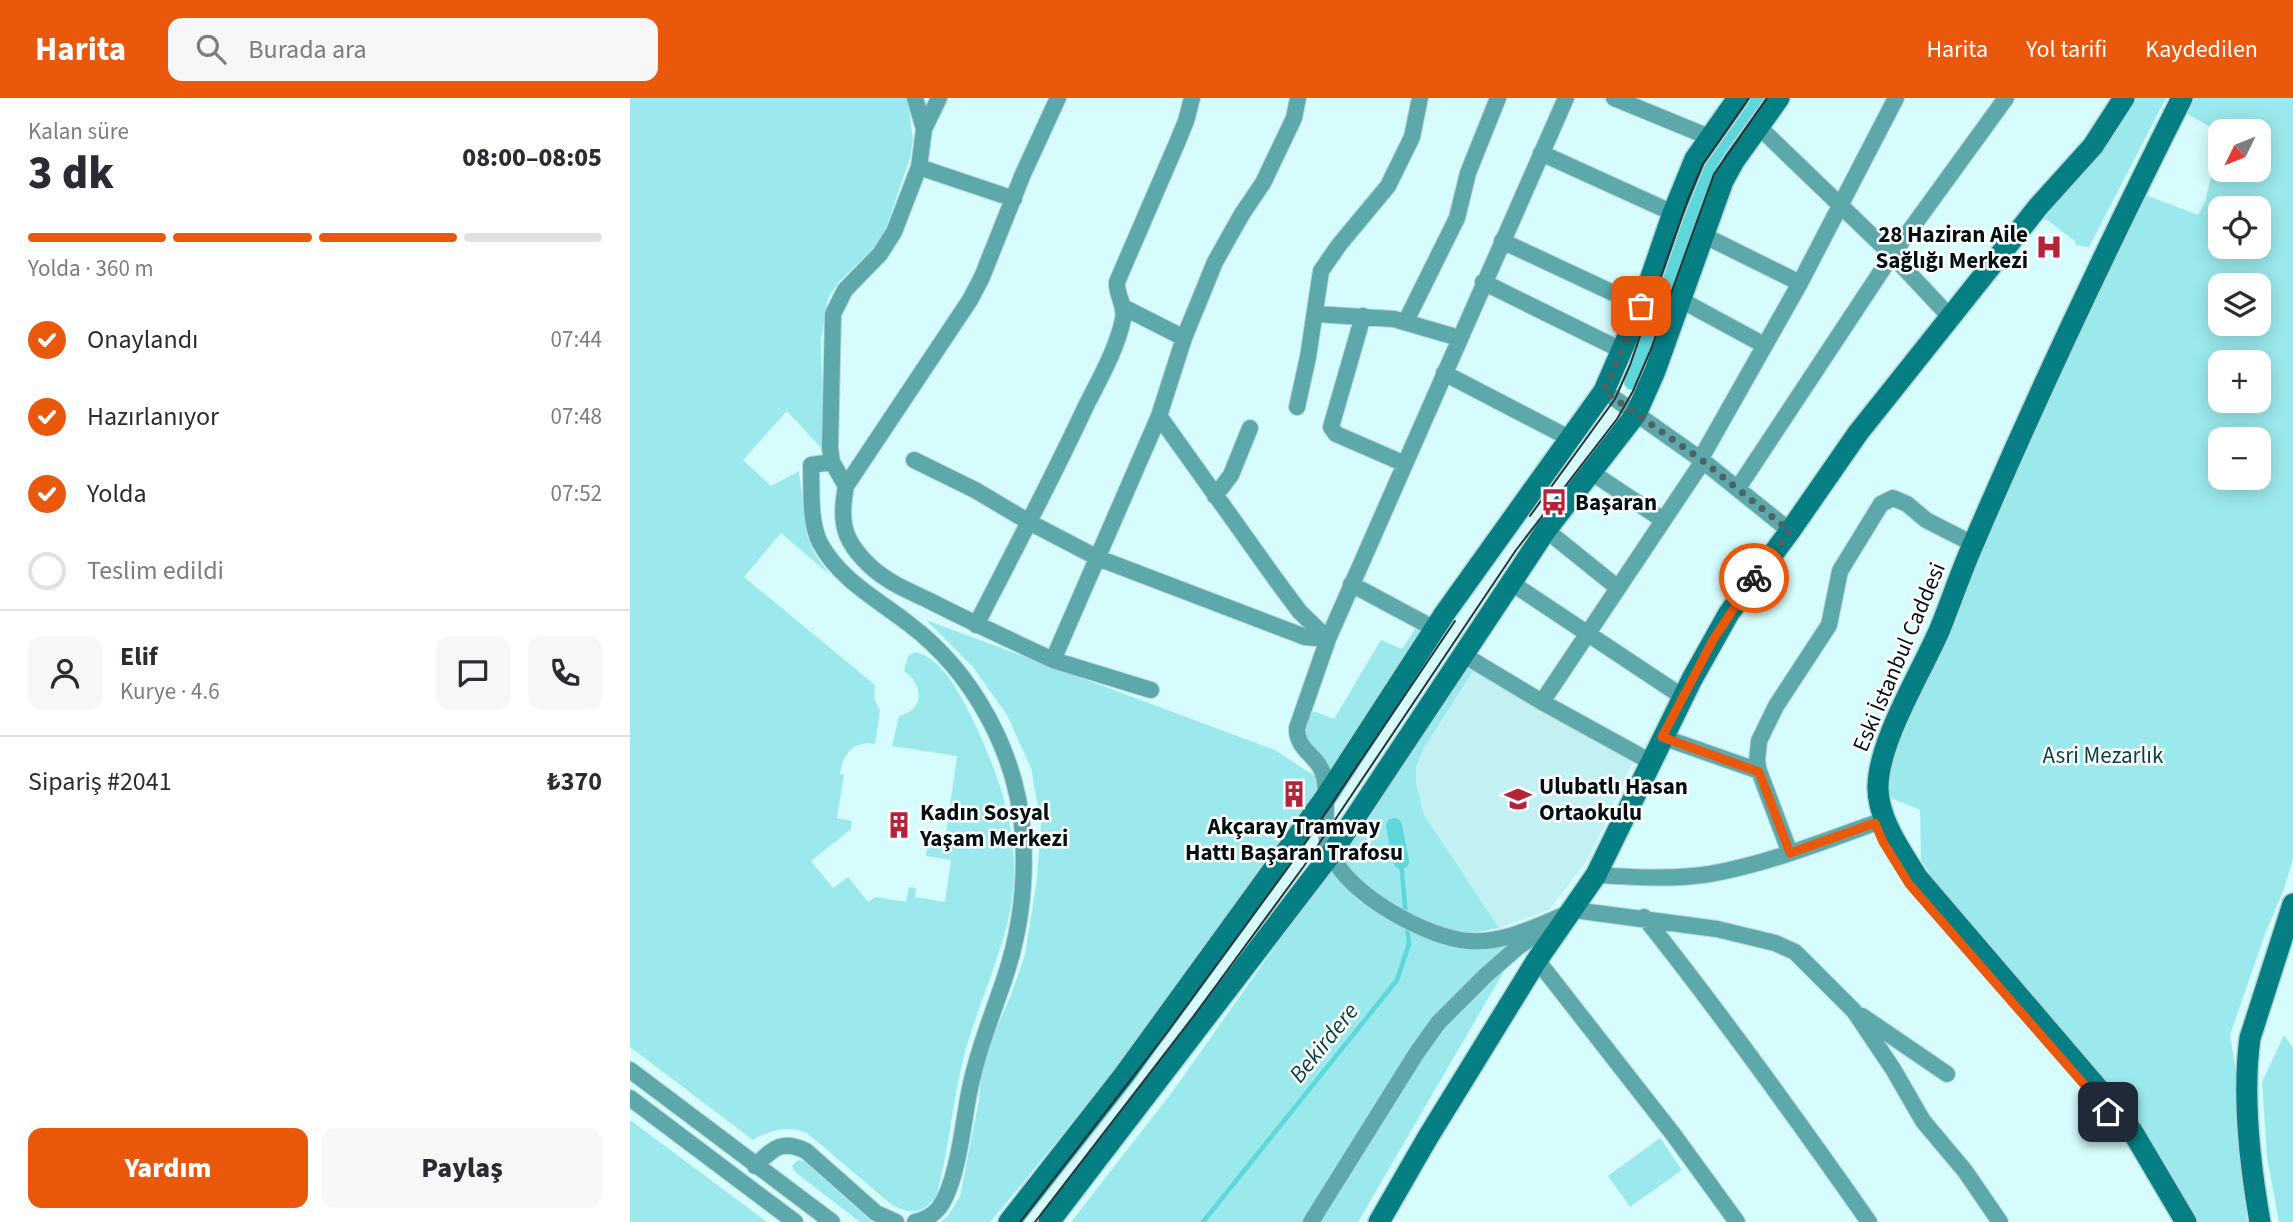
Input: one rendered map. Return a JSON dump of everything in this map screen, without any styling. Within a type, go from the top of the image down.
[{"type":"main road","points":[[1049,1222],[1331,854],[1510,582],[1591,472],[1620,402],[1623,351],[1673,213],[1695,159],[1738,98]]},
{"type":"main road","points":[[1009,1222],[1124,1075],[1325,798],[1435,629],[1571,439],[1655,371],[1723,181],[1779,98]]},
{"type":"main road","points":[[1379,1222],[1537,960],[1596,875],[1662,737],[1729,613],[1858,433],[2038,207],[2093,146],[2124,98]]},
{"type":"main road","name":"Eski İstanbul Caddesi","points":[[2173,98],[2027,402],[1970,542],[1933,644],[1882,754],[1877,788],[1885,818],[1897,846],[1924,887],[2120,1114],[2186,1222]]},
{"type":"main road","name":"Eski İstanbul Caddesi","points":[[2173,1222],[2108,1112],[1909,884],[1883,842],[1875,823],[1869,790],[1872,761],[1879,741],[2034,405],[2182,98]]},
{"type":"main road","points":[[2260,1222],[2252,1165],[2247,1060],[2250,1038],[2293,904]]},
{"type":"street","points":[[915,98],[924,129]]},
{"type":"street","points":[[846,486],[832,462],[830,448],[834,314],[845,290],[888,244],[919,167],[924,129],[939,98]]},
{"type":"street","points":[[1058,98],[982,277],[970,300],[846,486],[843,519],[856,550],[887,579],[976,625],[1053,660],[1151,690]]},
{"type":"street","points":[[976,625],[1107,362],[1123,320],[1123,307],[1116,290],[1117,282],[1177,143],[1192,98]]},
{"type":"street","points":[[1053,660],[1159,416],[1184,338],[1214,262],[1263,183],[1294,118],[1298,98]]},
{"type":"street","points":[[1297,407],[1316,314],[1321,271],[1388,186],[1412,137],[1420,98]]},
{"type":"street","points":[[1406,321],[1457,218],[1468,173],[1498,98]]},
{"type":"street","points":[[1566,98],[1351,584],[1328,639],[1297,728],[1296,737],[1300,746],[1320,765],[1325,778],[1326,836],[1331,854],[1339,870],[1352,883],[1391,911],[1426,929],[1469,942],[1505,938],[1572,911],[1644,917],[1717,929],[1784,946],[1809,965],[1854,1011],[1893,1069],[1923,1121],[1965,1171],[2000,1222]]},
{"type":"street","points":[[1614,98],[1709,137]]},
{"type":"street","points":[[1542,702],[1701,460],[1800,283],[1896,98]]},
{"type":"street","points":[[1738,488],[1892,255],[2006,98]]},
{"type":"street","points":[[1759,127],[1892,255],[1951,318]]},
{"type":"street","points":[[1541,153],[1673,213]]},
{"type":"street","points":[[919,167],[1014,200]]},
{"type":"street","points":[[1703,235],[1800,283]]},
{"type":"street","points":[[1502,241],[1641,306]]},
{"type":"street","points":[[1483,282],[1623,351]]},
{"type":"street","points":[[1681,300],[1764,345]]},
{"type":"street","points":[[1123,307],[1184,338]]},
{"type":"street","points":[[1316,314],[1406,321],[1459,338]]},
{"type":"street","points":[[1363,316],[1331,427],[1336,434],[1405,464]]},
{"type":"street","points":[[1444,373],[1571,439]]},
{"type":"street","points":[[1620,402],[1738,488],[1790,531]]},
{"type":"street","points":[[1159,416],[1300,612],[1328,639]]},
{"type":"street","points":[[1215,496],[1231,475],[1250,428]]},
{"type":"street","points":[[914,460],[1098,558],[1305,637],[1328,639]]},
{"type":"street","points":[[832,462],[811,465],[813,510],[819,540],[836,568],[852,583],[930,640],[967,683],[983,708],[1006,762],[1017,794],[1023,835],[1022,903],[1016,937],[1006,975],[978,1052],[946,1197],[936,1211],[915,1222]]},
{"type":"street","points":[[1591,472],[1663,520]]},
{"type":"street","points":[[1790,853],[1759,772],[1757,751],[1766,722],[1829,625],[1840,571],[1881,504],[1893,498],[1900,499],[1926,520],[1970,542]]},
{"type":"street","points":[[1546,530],[1618,588]]},
{"type":"street","points":[[1510,582],[1683,697]]},
{"type":"street","points":[[1351,584],[1435,629]]},
{"type":"street","points":[[1462,654],[1651,762]]},
{"type":"street","points":[[1662,737],[1759,772]]},
{"type":"street","points":[[1596,875],[1644,878],[1710,874],[1790,853],[1875,823]]},
{"type":"street","points":[[1311,1222],[1438,1023],[1518,947],[1572,911]]},
{"type":"street","points":[[1644,917],[1761,1068],[1869,1222]]},
{"type":"street","points":[[1537,960],[1673,1134],[1737,1222]]},
{"type":"street","points":[[1854,1011],[1947,1074]]},
{"type":"street","points":[[630,1070],[832,1222]]},
{"type":"street","points":[[630,1098],[795,1222]]},
{"type":"street","points":[[755,1166],[772,1150],[784,1145],[794,1145],[807,1151],[876,1213],[896,1222]]},
{"type":"shaded area","name":"Ulubatlı Hasan Ortaokulu","points":[[1473,671],[1634,760],[1588,859],[1549,910],[1499,928],[1424,815],[1416,784],[1416,767],[1424,748]]},
{"type":"green space","points":[[630,98],[908,98],[913,140],[910,158],[887,225],[879,242],[838,283],[828,298],[821,340],[824,451],[787,411],[743,460],[771,486],[799,471],[807,536],[816,556],[830,575],[781,533],[744,577],[875,685],[874,698],[880,711],[875,744],[855,746],[841,767],[840,774],[844,775],[837,818],[852,821],[851,829],[811,861],[833,888],[848,877],[868,902],[876,897],[906,902],[909,887],[916,888],[915,897],[945,902],[951,860],[926,856],[927,846],[944,848],[957,756],[892,746],[899,716],[914,708],[919,696],[915,683],[904,671],[908,656],[914,652],[931,659],[952,682],[987,751],[1003,797],[1013,844],[1013,892],[1010,912],[999,954],[964,1056],[936,1197],[920,1210],[910,1211],[892,1205],[807,1133],[793,1129],[779,1130],[753,1140],[630,1047]]},
{"type":"green space","points":[[2134,98],[2166,98],[2089,247],[2075,245],[2075,241],[2047,220],[2043,220],[2102,149]]},
{"type":"green space","name":"Asri Mezarlık","points":[[2186,98],[2293,98],[2293,859],[2230,1035],[2237,1078],[2237,1131],[2247,1222],[2197,1222],[2171,1181],[1960,919],[1921,860],[1920,810],[1884,795],[1887,755],[1928,679],[1962,586],[2143,194],[2198,215],[2205,202],[2210,182],[2272,182],[2272,119],[2208,119],[2208,126],[2180,110]]},
{"type":"green space","points":[[926,620],[1275,750],[1318,778],[1322,797],[1117,1065],[990,1222],[940,1222],[948,1216],[960,1196],[987,1051],[1025,955],[1037,879],[1041,824],[1031,768],[1007,715],[973,667]]},
{"type":"green space","points":[[1418,625],[1429,632],[1331,783],[1301,737],[1313,711],[1334,719],[1381,640],[1402,649]]},
{"type":"green space","points":[[1459,664],[1473,671],[1424,748],[1416,767],[1416,783],[1424,815],[1499,928],[1466,934],[1429,926],[1371,895],[1336,856]]},
{"type":"green space","points":[[1330,869],[1359,901],[1385,918],[1423,936],[1505,938],[1518,947],[1358,1222],[1071,1222],[1173,1091]]},
{"type":"green space","points":[[2284,1035],[2293,1048],[2293,1222],[2279,1222],[2267,1157],[2262,1082]]},
{"type":"green space","points":[[630,1120],[767,1222],[630,1222]]},
{"type":"green space","points":[[1660,1138],[1682,1170],[1630,1207],[1608,1176]]},
{"type":"green space","points":[[798,1160],[805,1162],[872,1222],[860,1222],[795,1172],[792,1166]]},
{"type":"waterway","points":[[1632,382],[1706,172],[1757,98]]},
{"type":"waterway","points":[[1394,826],[1401,861]]},
{"type":"waterway","name":"Bekirdere","points":[[1401,861],[1406,917]]},
{"type":"waterway","name":"Bekirdere","points":[[1203,1222],[1397,980],[1409,944],[1407,925]]},
{"type":"tram line","points":[[1530,516],[1615,399],[1630,365],[1688,199],[1703,164],[1749,98]]},
{"type":"tram line","points":[[1035,1222],[1193,1017],[1304,866],[1516,550],[1617,419],[1633,391],[1651,349],[1714,174],[1767,98]]},
{"type":"tram line","points":[[1020,1222],[1166,1034],[1295,858],[1455,621]]},
{"type":"way so far","points":[[1641,306],[1604,391],[1703,461],[1790,531],[1754,578]]},
{"type":"place","name":"28 Haziran Aile Sağlığı Merkezi","points":[[2049,247]]},
{"type":"place","name":"Başaran","points":[[1554,502]]},
{"type":"place","name":"Akçaray Tramvay Hattı Başaran Trafosu","points":[[1294,794]]},
{"type":"place","name":"Ulubatlı Hasan Ortaokulu","points":[[1518,799]]},
{"type":"place","name":"Kadın Sosyal Yaşam Merkezi","points":[[899,825]]},
{"type":"route","points":[[1754,578],[1713,640],[1662,737],[1759,772],[1790,853],[1875,823],[1883,842],[1909,884],[2108,1112]]}]
